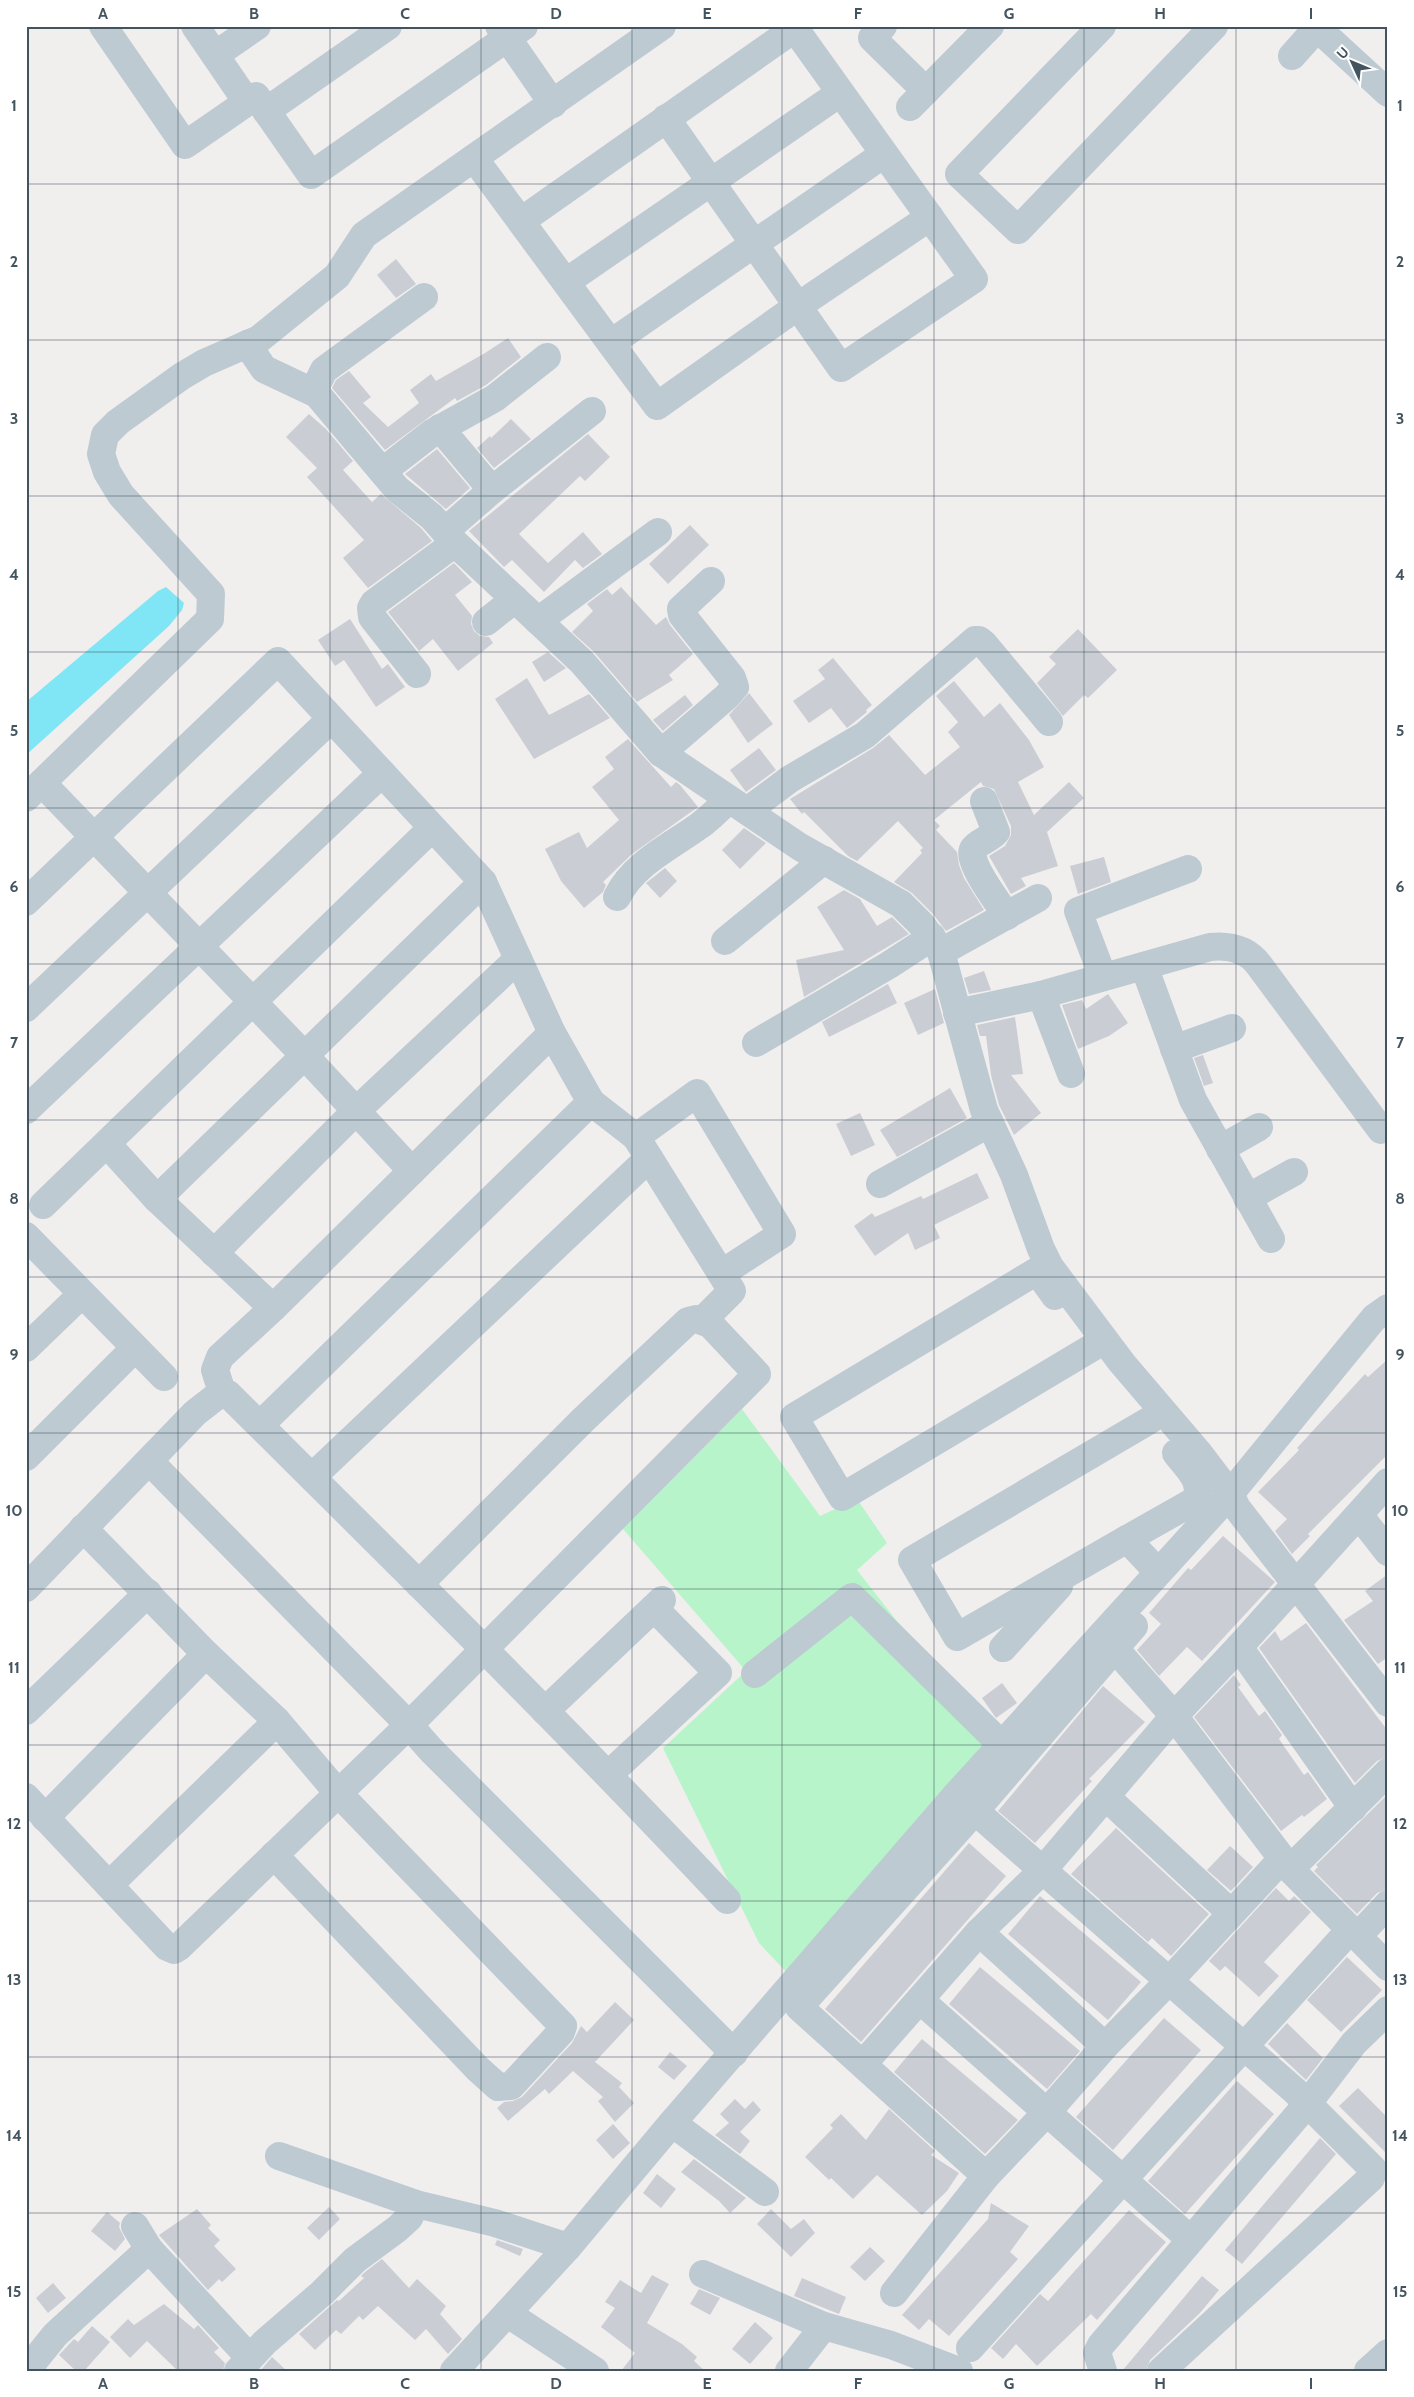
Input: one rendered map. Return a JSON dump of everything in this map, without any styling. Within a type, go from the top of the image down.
[{"type":"street","points":[[103,26],[185,145],[257,107],[388,26]]},
{"type":"street","points":[[195,26],[215,55],[311,175],[510,30],[553,104]]},
{"type":"street","points":[[215,55],[257,26]]},
{"type":"street","points":[[412,1171],[304,1055],[93,838],[34,790],[210,619],[211,594],[121,496],[107,472],[101,454],[105,435],[118,422],[182,376],[259,339],[337,276],[364,235],[662,26]]},
{"type":"street","points":[[883,26],[872,38],[918,99],[990,26]]},
{"type":"street","points":[[1102,26],[959,174],[1018,230],[1214,26]]},
{"type":"street","points":[[1292,56],[1316,27],[1388,93]]},
{"type":"street","points":[[521,221],[666,118],[794,28],[974,279],[841,368],[666,118]]},
{"type":"street","points":[[566,282],[840,93]]},
{"type":"street","points":[[611,343],[884,154]]},
{"type":"street","points":[[474,158],[657,406],[798,306],[930,217]]},
{"type":"street","points":[[317,394],[316,386],[319,376],[324,370],[424,297]]},
{"type":"street","points":[[247,344],[264,369],[317,394],[397,489],[432,516],[450,537],[582,662],[661,753],[776,831],[901,904],[913,914],[936,944],[975,1082],[990,1123],[1014,1174],[1041,1249],[1050,1267],[1122,1362],[1198,1452],[1233,1501],[1388,1703]]},
{"type":"street","points":[[383,471],[440,428],[508,390],[547,357]]},
{"type":"street","points":[[417,674],[372,617],[371,608],[374,603],[450,537],[492,490],[592,411]]},
{"type":"street","points":[[440,428],[492,490]]},
{"type":"street","points":[[538,621],[658,532]]},
{"type":"street","points":[[661,753],[726,697],[734,687],[732,678],[682,615],[681,609],[685,604],[711,581]]},
{"type":"street","points":[[486,622],[515,599]]},
{"type":"street","points":[[617,897],[624,883],[634,872],[701,825],[790,779],[864,735],[975,640],[979,640],[984,644],[1048,722]]},
{"type":"street","points":[[26,902],[278,661],[483,882],[552,1033],[591,1102],[643,1147],[732,1291],[703,1320]]},
{"type":"street","points":[[26,1008],[331,718]]},
{"type":"street","points":[[26,1110],[382,773]]},
{"type":"street","points":[[984,801],[996,832],[974,847],[973,860],[1007,916]]},
{"type":"street","points":[[43,1205],[432,828]]},
{"type":"street","points":[[725,941],[824,860]]},
{"type":"street","points":[[1103,977],[1078,911],[1188,869]]},
{"type":"street","points":[[156,1199],[483,882]]},
{"type":"street","points":[[756,1043],[889,966],[936,944],[1007,916],[1038,898]]},
{"type":"street","points":[[957,1013],[1040,995],[1210,947],[1231,947],[1252,956],[1381,1130]]},
{"type":"street","points":[[214,1253],[356,1111],[518,959]]},
{"type":"street","points":[[1144,966],[1193,1100],[1271,1240]]},
{"type":"street","points":[[1040,995],[1071,1074]]},
{"type":"street","points":[[1174,1049],[1232,1028]]},
{"type":"street","points":[[222,1392],[215,1370],[220,1357],[273,1308],[552,1033]]},
{"type":"street","points":[[312,1478],[697,1093],[782,1234],[722,1273]]},
{"type":"street","points":[[260,1426],[591,1102]]},
{"type":"street","points":[[880,1184],[990,1123]]},
{"type":"street","points":[[1220,1149],[1259,1127]]},
{"type":"street","points":[[107,1144],[156,1199],[273,1308]]},
{"type":"street","points":[[1248,1198],[1294,1172]]},
{"type":"street","points":[[27,1238],[164,1377]]},
{"type":"street","points":[[1093,1346],[842,1497],[794,1417],[1037,1271],[1196,1479],[1200,1489],[1196,1500],[1078,1565],[957,1637],[912,1560],[1150,1420]]},
{"type":"street","points":[[26,1348],[82,1294]]},
{"type":"street","points":[[986,2176],[800,2007],[975,1811],[1108,1641],[1157,1571],[1233,1501],[1374,1318],[1388,1308]]},
{"type":"street","points":[[26,1797],[167,1947],[174,1950],[409,1725],[757,1374],[710,1324],[696,1319],[688,1321],[584,1419],[419,1584]]},
{"type":"street","points":[[467,2366],[508,2314],[568,2247],[672,2122],[734,2053],[957,1794],[1002,1746],[1108,1641],[1388,1325]]},
{"type":"street","points":[[26,1457],[135,1348]]},
{"type":"street","points":[[222,1392],[228,1394],[485,1649],[609,1774],[727,1900]]},
{"type":"street","points":[[26,1588],[196,1413],[222,1392]]},
{"type":"street","points":[[150,1462],[409,1725],[431,1750],[734,2053]]},
{"type":"street","points":[[863,2064],[979,1932],[1043,1870],[1174,1716],[1388,1482]]},
{"type":"street","points":[[1359,1515],[1388,1552]]},
{"type":"street","points":[[83,1528],[206,1654],[277,1721],[338,1793],[563,2026],[556,2039],[511,2086],[498,2087],[478,2069],[274,1855]]},
{"type":"street","points":[[1127,1539],[1157,1571]]},
{"type":"street","points":[[1003,1648],[1078,1565]]},
{"type":"street","points":[[26,1711],[148,1593]]},
{"type":"street","points":[[755,1674],[852,1598],[1002,1746]]},
{"type":"street","points":[[545,1711],[658,1604],[718,1673],[609,1774]]},
{"type":"street","points":[[1108,1641],[1174,1716],[1286,1864],[1353,1934],[1388,1967]]},
{"type":"street","points":[[1239,1647],[1353,1808]]},
{"type":"street","points":[[45,1818],[206,1654]]},
{"type":"street","points":[[108,1885],[277,1721]]},
{"type":"street","points":[[894,2293],[986,2176],[1048,2111],[1105,2046],[1170,1981],[1231,1913],[1353,1808],[1388,1772]]},
{"type":"street","points":[[1106,1797],[1231,1913]]},
{"type":"street","points":[[975,1811],[1308,2103],[1373,2169],[1373,2174],[1160,2371]]},
{"type":"street","points":[[703,2274],[824,2326],[891,2345],[964,2359],[1244,2048],[1265,2021],[1353,1934],[1388,1904]]},
{"type":"street","points":[[979,1932],[1105,2046]]},
{"type":"street","points":[[920,2000],[1048,2111],[1190,2239]]},
{"type":"street","points":[[1103,2371],[1097,2353],[1099,2348],[1190,2239],[1308,2103],[1354,2043],[1388,2010]]},
{"type":"street","points":[[672,2122],[765,2192]]},
{"type":"street","points":[[279,2156],[416,2204],[495,2223],[568,2247]]},
{"type":"street","points":[[26,2371],[54,2335],[142,2238],[244,2364],[264,2342],[322,2293],[355,2260],[397,2229],[408,2218],[416,2204]]},
{"type":"street","points":[[508,2314],[578,2370]]},
{"type":"street","points":[[789,2371],[824,2326]]},
{"type":"green space","points":[[742,1409],[820,1516],[857,1499],[887,1543],[857,1570],[896,1620],[1002,1731],[789,1975],[759,1943],[663,1748],[746,1671],[623,1529]]},
{"type":"water","points":[[166,587],[184,603],[182,610],[169,626],[26,755],[26,702],[158,591]]},
{"type":"building","points":[[396,259],[416,284],[396,298],[377,275]]},
{"type":"building","points":[[508,338],[521,357],[486,385],[457,401],[455,398],[385,450],[332,388],[336,380],[349,371],[371,397],[363,403],[388,427],[419,403],[410,390],[431,374],[436,381]]},
{"type":"building","points":[[309,414],[326,429],[353,461],[343,470],[372,502],[381,494],[421,528],[432,541],[368,588],[343,558],[364,540],[307,477],[317,468],[286,437]]},
{"type":"building","points":[[511,419],[531,439],[494,468],[477,448]]},
{"type":"building","points":[[588,434],[610,457],[585,481],[580,476],[519,534],[548,563],[583,532],[602,554],[583,568],[575,560],[544,592],[512,560],[504,567],[469,531]]},
{"type":"building","points":[[437,449],[470,488],[446,509],[405,474]]},
{"type":"building","points":[[690,525],[709,545],[668,584],[649,564]]},
{"type":"building","points":[[454,563],[472,582],[455,595],[472,616],[471,624],[474,631],[480,636],[489,637],[493,643],[458,671],[433,639],[419,651],[388,612]]},
{"type":"building","points":[[621,587],[656,625],[666,617],[693,654],[669,675],[673,680],[637,702],[594,652],[572,632],[593,611],[587,604],[607,589],[612,595]]},
{"type":"building","points":[[350,619],[382,669],[388,664],[405,687],[376,707],[344,660],[335,666],[318,640]]},
{"type":"building","points":[[1078,629],[1117,670],[1088,698],[1084,695],[1063,716],[1037,683],[1056,664],[1049,657]]},
{"type":"building","points":[[548,652],[566,668],[544,682],[532,662]]},
{"type":"building","points":[[833,658],[872,705],[866,710],[867,712],[847,728],[831,708],[809,723],[793,701],[825,679],[818,670]]},
{"type":"building","points":[[527,678],[549,715],[589,694],[610,718],[534,759],[495,699]]},
{"type":"building","points":[[954,681],[984,717],[1000,703],[1029,740],[1044,767],[1018,782],[1034,815],[1069,782],[1084,798],[1047,832],[1058,866],[1021,878],[1026,886],[1011,894],[989,856],[1005,846],[1011,835],[1011,826],[994,789],[983,786],[981,782],[934,820],[940,826],[936,830],[957,852],[964,878],[984,910],[946,931],[933,914],[912,893],[894,882],[922,853],[920,850],[923,848],[898,821],[857,861],[848,856],[804,812],[802,814],[790,799],[873,748],[889,735],[925,775],[960,747],[948,732],[958,722],[936,696]]},
{"type":"building","points":[[749,693],[773,724],[748,743],[729,715]]},
{"type":"building","points":[[685,695],[693,705],[663,731],[653,720]]},
{"type":"building","points":[[628,739],[671,787],[676,782],[698,807],[632,854],[603,882],[606,885],[603,892],[584,908],[561,881],[545,849],[579,832],[587,848],[619,820],[592,787],[614,769],[605,757]]},
{"type":"building","points":[[759,748],[776,770],[746,792],[730,770]]},
{"type":"building","points":[[744,828],[766,843],[740,869],[722,850]]},
{"type":"building","points":[[1104,857],[1111,882],[1078,894],[1070,866]]},
{"type":"building","points":[[665,868],[677,881],[660,898],[646,883]]},
{"type":"building","points":[[844,890],[860,899],[877,926],[892,917],[909,934],[804,997],[796,960],[844,950],[817,907]]},
{"type":"building","points":[[984,971],[991,990],[969,994],[964,978]]},
{"type":"building","points":[[888,984],[897,1003],[829,1037],[822,1022]]},
{"type":"building","points":[[935,989],[944,1023],[918,1035],[904,1003]]},
{"type":"building","points":[[1108,994],[1128,1023],[1109,1036],[1078,1049],[1062,1005],[1082,1000],[1086,1009]]},
{"type":"building","points":[[1015,1017],[1023,1074],[1011,1075],[1041,1113],[1014,1135],[999,1105],[991,1075],[986,1036],[980,1036],[977,1025]]},
{"type":"building","points":[[1203,1055],[1213,1083],[1204,1086],[1194,1058]]},
{"type":"building","points":[[950,1088],[967,1118],[897,1157],[880,1130]]},
{"type":"building","points":[[860,1113],[875,1145],[851,1156],[836,1124]]},
{"type":"building","points":[[977,1173],[989,1198],[934,1225],[940,1238],[915,1250],[908,1233],[875,1256],[854,1226],[872,1213],[875,1217],[921,1196],[923,1199]]},
{"type":"building","points":[[1388,1359],[1388,1454],[1308,1534],[1310,1536],[1292,1554],[1275,1531],[1287,1519],[1258,1492],[1299,1450],[1297,1448],[1365,1374],[1368,1377]]},
{"type":"building","points":[[1223,1536],[1275,1582],[1202,1661],[1187,1647],[1159,1676],[1137,1650],[1161,1624],[1149,1613],[1188,1568],[1191,1570]]},
{"type":"building","points":[[1388,1574],[1388,1657],[1378,1664],[1344,1620],[1373,1601],[1365,1591]]},
{"type":"building","points":[[1306,1623],[1388,1731],[1388,1757],[1377,1761],[1355,1783],[1259,1648],[1275,1631],[1281,1641]]},
{"type":"building","points":[[1234,1675],[1241,1685],[1238,1687],[1259,1716],[1265,1711],[1282,1735],[1279,1739],[1304,1775],[1308,1772],[1327,1799],[1304,1817],[1302,1815],[1281,1831],[1194,1717]]},
{"type":"building","points":[[1002,1683],[1017,1703],[996,1718],[982,1698]]},
{"type":"building","points":[[1103,1686],[1145,1722],[1089,1779],[1092,1781],[1035,1843],[998,1811]]},
{"type":"building","points":[[1388,1794],[1388,1889],[1377,1893],[1357,1914],[1314,1871],[1318,1867],[1316,1865]]},
{"type":"building","points":[[1116,1828],[1209,1914],[1171,1956],[1152,1938],[1148,1942],[1071,1874]]},
{"type":"building","points":[[969,1843],[1006,1876],[861,2042],[825,2009]]},
{"type":"building","points":[[1230,1846],[1253,1867],[1231,1891],[1207,1870]]},
{"type":"building","points":[[1276,1888],[1289,1901],[1294,1896],[1311,1912],[1264,1962],[1279,1976],[1259,1997],[1225,1966],[1220,1971],[1209,1961]]},
{"type":"building","points":[[1040,1896],[1141,1982],[1108,2020],[1008,1934]]},
{"type":"building","points":[[1347,1957],[1382,1990],[1341,2032],[1307,2000]]},
{"type":"building","points":[[980,1967],[1080,2051],[1047,2089],[949,2004]]},
{"type":"building","points":[[615,2002],[634,2020],[595,2062],[622,2083],[619,2087],[634,2103],[615,2122],[598,2101],[603,2097],[573,2071],[549,2094],[545,2089],[508,2121],[497,2108],[504,2102],[522,2097],[572,2043],[581,2026],[587,2032]]},
{"type":"building","points":[[1164,2018],[1201,2050],[1113,2150],[1076,2117]]},
{"type":"building","points":[[1287,2023],[1323,2058],[1306,2080],[1268,2044]]},
{"type":"building","points":[[922,2039],[1018,2120],[985,2154],[894,2072]]},
{"type":"building","points":[[670,2052],[687,2066],[674,2080],[658,2067]]},
{"type":"building","points":[[1237,2081],[1274,2114],[1185,2214],[1148,2181]]},
{"type":"building","points":[[1358,2088],[1388,2118],[1388,2155],[1339,2106]]},
{"type":"building","points":[[735,2099],[745,2109],[753,2101],[761,2110],[740,2132],[750,2141],[740,2154],[715,2135],[729,2123],[720,2114]]},
{"type":"building","points":[[889,2109],[935,2151],[931,2155],[959,2173],[947,2191],[922,2215],[877,2175],[853,2199],[831,2178],[829,2180],[805,2157],[833,2128],[830,2125],[841,2114],[866,2140]]},
{"type":"building","points":[[613,2124],[630,2143],[613,2159],[596,2140]]},
{"type":"building","points":[[1320,2138],[1336,2154],[1242,2264],[1225,2250]]},
{"type":"building","points":[[694,2159],[746,2198],[730,2213],[719,2201],[681,2172]]},
{"type":"building","points":[[657,2174],[676,2189],[661,2208],[643,2193]]},
{"type":"building","points":[[991,2203],[1029,2226],[1010,2252],[1018,2259],[949,2336],[929,2319],[919,2330],[902,2315],[988,2219]]},
{"type":"building","points":[[329,2207],[340,2219],[319,2240],[307,2228]]},
{"type":"building","points":[[197,2209],[211,2225],[208,2228],[220,2240],[214,2246],[236,2269],[222,2282],[219,2279],[208,2290],[159,2235]]},
{"type":"building","points":[[771,2209],[791,2229],[804,2219],[815,2233],[791,2257],[757,2224]]},
{"type":"building","points":[[1129,2210],[1166,2242],[1097,2320],[1091,2314],[1037,2366],[1016,2344],[1003,2359],[991,2348],[1040,2294],[1048,2301]]},
{"type":"building","points":[[107,2212],[120,2223],[119,2227],[125,2239],[115,2251],[91,2231]]},
{"type":"building","points":[[497,2240],[523,2249],[520,2256],[495,2245]]},
{"type":"building","points":[[870,2247],[885,2261],[865,2281],[850,2267]]},
{"type":"building","points":[[382,2259],[409,2288],[417,2279],[446,2306],[440,2314],[462,2339],[448,2354],[426,2329],[415,2340],[378,2306],[363,2320],[359,2316],[341,2334],[336,2330],[315,2350],[299,2334],[337,2300],[339,2301],[364,2278],[361,2276],[365,2272]]},
{"type":"building","points":[[652,2275],[669,2284],[647,2323],[682,2344],[697,2357],[694,2361],[705,2371],[621,2371],[635,2353],[601,2327],[615,2308],[605,2302],[620,2280],[641,2293]]},
{"type":"building","points":[[1202,2276],[1219,2290],[1200,2313],[1150,2360],[1146,2371],[1122,2371]]},
{"type":"building","points":[[802,2278],[846,2297],[839,2314],[794,2296]]},
{"type":"building","points":[[53,2283],[66,2298],[48,2313],[36,2298]]},
{"type":"building","points":[[699,2289],[720,2298],[710,2315],[690,2304]]},
{"type":"building","points":[[164,2304],[194,2329],[198,2325],[219,2348],[214,2352],[225,2363],[223,2371],[178,2371],[147,2341],[130,2358],[110,2337],[128,2319],[134,2325]]},
{"type":"building","points":[[755,2322],[773,2338],[750,2364],[732,2349]]},
{"type":"building","points":[[92,2326],[110,2342],[84,2371],[76,2371],[59,2355],[74,2339],[78,2342]]},
{"type":"building","points":[[272,2357],[287,2371],[260,2371]]}]
